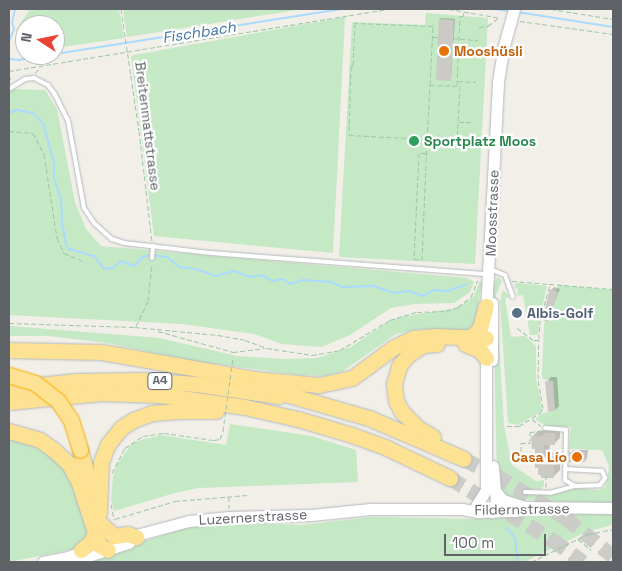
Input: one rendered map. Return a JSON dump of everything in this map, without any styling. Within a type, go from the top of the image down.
[{"type":"highway","points":[[486,306],[480,328],[480,350],[486,358]]},
{"type":"highway","points":[[9,350],[102,352],[255,379],[319,385],[352,378],[394,347],[413,338],[480,340]]},
{"type":"highway","name":"A4","points":[[9,388],[77,381],[142,380],[217,386],[310,401],[385,424],[465,456],[408,420],[396,401],[394,384],[401,362],[418,348],[430,344],[480,340]]},
{"type":"highway","points":[[44,350],[104,357],[178,371],[270,389],[310,401]]},
{"type":"highway","points":[[9,375],[35,383],[58,401],[70,420],[80,450],[94,542]]},
{"type":"highway","name":"A4","points":[[9,402],[71,394],[137,394],[214,402],[298,419],[387,448],[450,478]]},
{"type":"highway","points":[[94,542],[99,478],[104,452],[114,435],[133,420],[152,413],[194,410],[298,419]]},
{"type":"highway","points":[[9,431],[40,440],[55,450],[69,464],[79,483],[94,542]]},
{"type":"highway","points":[[94,542],[128,534],[136,537]]},
{"type":"main road","name":"Moosstrasse","points":[[486,306],[497,91],[503,50],[514,15]]},
{"type":"main road","name":"Moosstrasse","points":[[487,274],[480,340],[496,492],[492,508]]},
{"type":"main road","points":[[462,509],[476,506],[492,508],[487,472],[486,358]]},
{"type":"main road","points":[[476,506],[484,495],[487,472]]},
{"type":"main road","points":[[496,492],[502,500],[524,507]]},
{"type":"main road","name":"Fildernstrasse","points":[[371,509],[462,509],[477,512],[492,508],[524,507],[613,508]]},
{"type":"main road","name":"Luzernerstrasse","points":[[43,562],[94,542],[128,543],[136,537],[189,521],[230,517],[311,515],[371,509]]},
{"type":"lane","points":[[9,89],[30,78],[41,80],[48,85],[62,105],[71,132],[81,200],[88,215],[102,232],[112,239],[153,246],[487,274]]},
{"type":"lane","points":[[152,258],[153,246]]},
{"type":"lane","name":"Moosstrasse","points":[[487,274],[505,274],[509,281]]},
{"type":"lane","points":[[509,281],[513,296]]},
{"type":"lane","points":[[545,428],[566,430],[566,481],[575,486]]},
{"type":"lane","points":[[525,492],[545,493],[575,486],[600,485],[605,481],[605,473],[599,470],[565,470]]},
{"type":"path","name":"Breitenmattstrasse","points":[[121,9],[153,246]]},
{"type":"path","points":[[9,72],[388,9]]},
{"type":"path","points":[[449,9],[499,18],[488,26],[479,27]]},
{"type":"path","points":[[551,9],[613,19]]},
{"type":"path","points":[[457,141],[460,86],[457,86],[457,81],[460,16],[463,16],[464,11]]},
{"type":"path","points":[[514,15],[613,34]]},
{"type":"path","points":[[426,153],[419,153],[414,260],[422,260],[426,153],[428,139],[433,26],[355,23],[349,90],[352,90],[349,135],[428,139],[473,142]]},
{"type":"path","points":[[432,37],[438,37]]},
{"type":"path","points":[[453,38],[478,40]]},
{"type":"path","points":[[30,78],[42,66]]},
{"type":"path","points":[[457,81],[476,82]]},
{"type":"path","points":[[430,85],[457,86]]},
{"type":"path","points":[[458,122],[474,122]]},
{"type":"path","points":[[9,131],[32,133],[44,154],[57,238],[64,253],[85,262]]},
{"type":"path","points":[[135,327],[148,302],[152,258]]},
{"type":"path","points":[[9,323],[135,327],[218,335],[245,340],[267,348],[312,355],[340,350],[390,320],[417,312],[446,311],[458,307],[471,297],[477,284],[487,274]]},
{"type":"path","points":[[509,281],[613,289]]},
{"type":"path","points":[[507,426],[519,426],[540,413],[543,408],[538,379],[540,320],[550,284]]},
{"type":"path","points":[[517,328],[533,340],[539,340]]},
{"type":"path","points":[[155,330],[233,352],[267,348]]},
{"type":"path","points":[[112,476],[125,448],[143,436],[164,433],[214,440],[220,439],[223,431],[233,352]]},
{"type":"path","points":[[521,452],[521,443],[530,443],[530,432],[539,432],[545,428],[532,419]]},
{"type":"path","points":[[545,493],[546,475]]},
{"type":"path","points":[[110,500],[114,519],[175,501],[248,495]]},
{"type":"path","points":[[228,496],[230,517]]},
{"type":"path","points":[[531,562],[588,534],[613,529]]},
{"type":"path","points":[[577,539],[591,550]]},
{"type":"green space","points":[[30,9],[119,9],[124,38],[65,47],[65,15],[26,15]]},
{"type":"green space","points":[[123,9],[303,9],[127,37]]},
{"type":"green space","name":"Sportplatz Moos","points":[[426,13],[488,18],[475,264],[339,257],[352,22],[425,25]]},
{"type":"green space","points":[[345,17],[333,253],[154,236],[131,57]]},
{"type":"green space","points":[[9,90],[45,90],[57,109],[75,202],[86,229],[101,246],[467,278],[474,282],[470,292],[454,303],[415,304],[391,308],[350,335],[321,347],[282,344],[254,334],[182,324],[9,315]]},
{"type":"green space","points":[[498,277],[502,281],[496,295],[504,425],[512,465],[536,481],[544,480],[544,486],[540,489],[525,489],[524,494],[550,495],[575,488],[599,490],[605,487],[609,466],[602,450],[569,449],[571,427],[546,426],[535,419],[543,413],[555,411],[553,381],[543,379],[542,376],[544,324],[545,321],[548,321],[558,285],[613,290],[613,505],[505,498],[497,482],[493,283]]},
{"type":"green space","points":[[480,281],[482,283],[477,312],[480,315],[471,329],[461,332],[420,329],[396,334],[343,371],[325,376],[299,375],[193,361],[107,343],[48,336],[9,336],[9,326],[11,326],[159,338],[237,356],[284,359],[317,358],[351,347],[390,320],[458,308],[473,297]]},
{"type":"green space","points":[[517,283],[547,286],[539,319],[538,335],[530,335],[523,295],[517,296],[518,289],[515,288]]},
{"type":"green space","points":[[503,290],[510,297],[505,298],[511,337],[525,336],[536,346],[536,379],[542,407],[540,412],[518,425],[508,423],[500,301]]},
{"type":"green space","points":[[230,424],[312,436],[356,450],[358,482],[199,488],[114,511],[111,500],[113,476],[117,464],[130,446],[137,441],[161,435],[226,445]]},
{"type":"green space","points":[[9,436],[29,440],[68,470],[88,534],[75,549],[9,562]]},
{"type":"green space","points":[[569,514],[613,514],[613,525],[588,531],[524,562],[83,562],[114,554],[114,551],[197,525],[227,522],[302,525],[371,517],[478,519]]},
{"type":"building","points":[[439,19],[454,20],[451,81],[436,80]]},
{"type":"building","points":[[550,289],[558,292],[548,322],[542,320]]},
{"type":"building","points":[[545,381],[553,381],[555,411],[548,412]]},
{"type":"building","points":[[546,433],[555,433],[555,445],[544,445],[544,459],[554,459],[554,478],[541,478],[541,475],[538,475],[538,468],[535,468],[535,449],[532,449],[531,436],[543,436]]},
{"type":"building","name":"Casa Lío","points":[[569,452],[585,452],[585,462],[569,462]]},
{"type":"waterway","points":[[9,41],[14,29],[12,23],[15,9]]},
{"type":"waterway","name":"Fischbach","points":[[65,52],[344,9]]},
{"type":"waterway","name":"Fischbach","points":[[493,9],[510,11]]},
{"type":"waterway","name":"Fischbach","points":[[517,12],[613,27]]},
{"type":"waterway","name":"Fischbach","points":[[9,59],[15,60]]},
{"type":"waterway","points":[[9,113],[17,110],[33,113],[43,123],[54,163],[54,178],[61,200],[66,245],[69,249],[94,256],[104,269],[113,268],[121,261],[134,266],[143,257],[150,255],[167,257],[179,267],[196,269],[215,276],[235,271],[249,277],[261,275],[273,281],[283,279],[290,284],[303,280],[331,282],[343,287],[373,286],[394,293],[408,291],[423,296],[434,290],[448,291],[467,284]]},
{"type":"waterway","points":[[507,528],[515,538],[518,562]]},
{"type":"tunnel","points":[[464,459],[496,475],[566,518],[613,556]]},
{"type":"tunnel","points":[[450,478],[553,540],[583,562]]},
{"type":"place","name":"Mooshüsli","points":[[444,51]]},
{"type":"place","name":"Sportplatz Moos","points":[[414,141]]},
{"type":"place","name":"Albis-Golf","points":[[517,313]]},
{"type":"place","name":"Casa Lío","points":[[577,457]]}]
